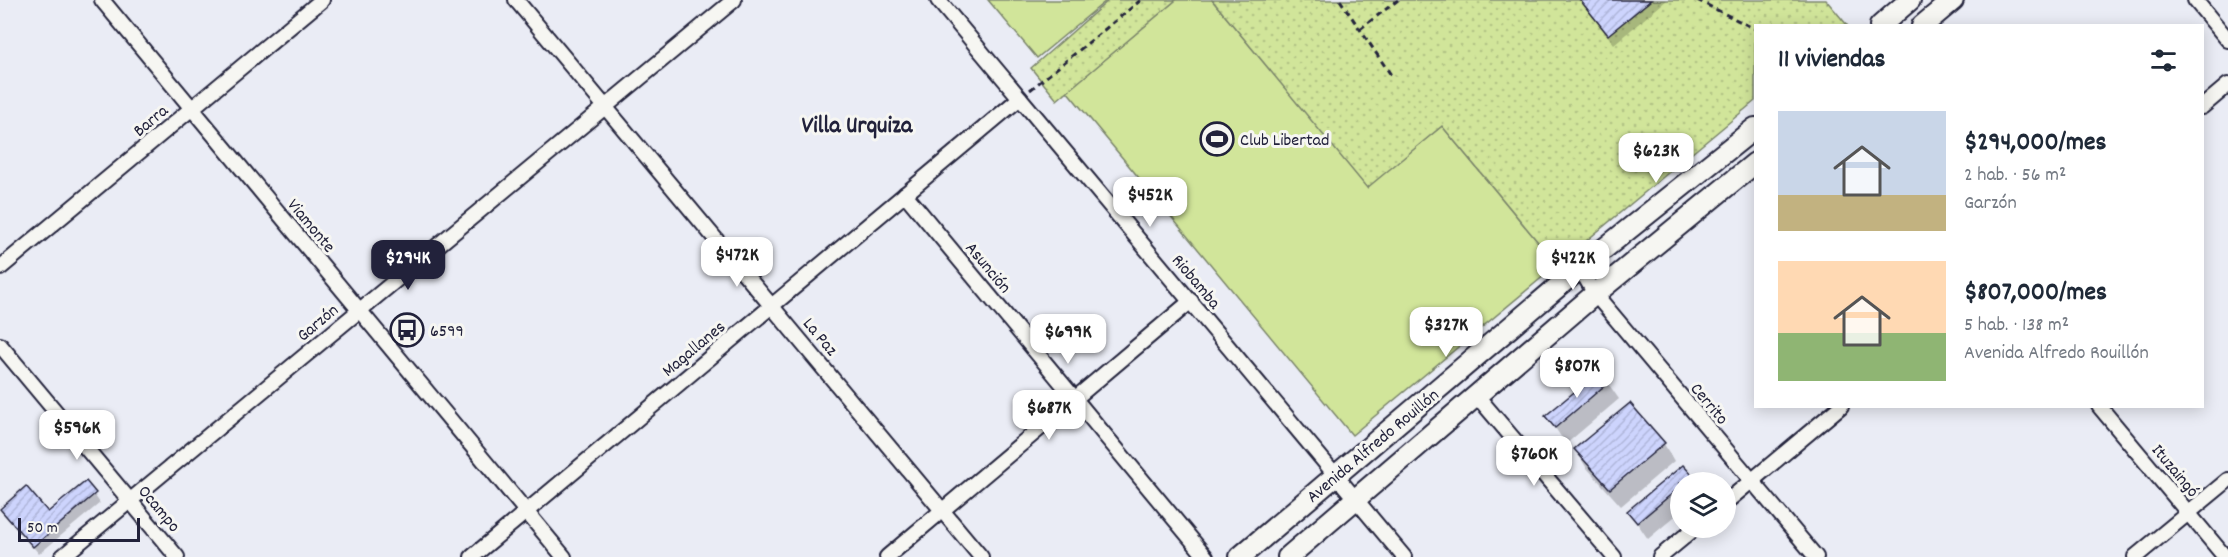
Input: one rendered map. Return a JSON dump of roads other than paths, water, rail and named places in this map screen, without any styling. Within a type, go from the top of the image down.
[{"type":"street","name":"Viamonte","points":[[102,0],[564,557]]},
{"type":"street","name":"Barra","points":[[0,268],[322,0]]},
{"type":"street","name":"La Paz","points":[[516,0],[981,557]]},
{"type":"street","name":"Garzón","points":[[62,557],[734,0]]},
{"type":"street","name":"Riobamba","points":[[938,0],[1404,557]]},
{"type":"street","points":[[1882,24],[1910,0]]},
{"type":"street","points":[[1924,24],[1953,0]]},
{"type":"street","points":[[2195,0],[2228,40]]},
{"type":"street","points":[[2204,105],[2228,85]]},
{"type":"street","name":"Magallanes","points":[[472,557],[1020,98]]},
{"type":"street","name":"Avenida Alfredo Rouillón","points":[[1288,557],[1347,488],[1580,268],[1754,129]]},
{"type":"street","name":"Avenida Alfredo Rouillón","points":[[1240,557],[1347,488],[1477,396],[1754,164]]},
{"type":"street","name":"Asunción","points":[[905,194],[1206,557]]},
{"type":"street","name":"Cerrito","points":[[1580,268],[1596,294],[1816,557]]},
{"type":"street","points":[[887,557],[1191,301]]},
{"type":"street","name":"Ocampo","points":[[0,345],[177,557]]},
{"type":"street","points":[[1477,396],[1614,557]]},
{"type":"street","points":[[1736,494],[1839,408]]},
{"type":"street","name":"Ituzaingó","points":[[2101,408],[2225,557]]},
{"type":"street","points":[[2135,557],[2228,480]]},
{"type":"street","points":[[1660,557],[1683,538]]},
{"type":"place","name":"Club Libertad","points":[[1217,139]]},
{"type":"place","name":"6599","points":[[407,330]]},
{"type":"district","name":"Villa Urquiza","points":[[857,124]]}]
